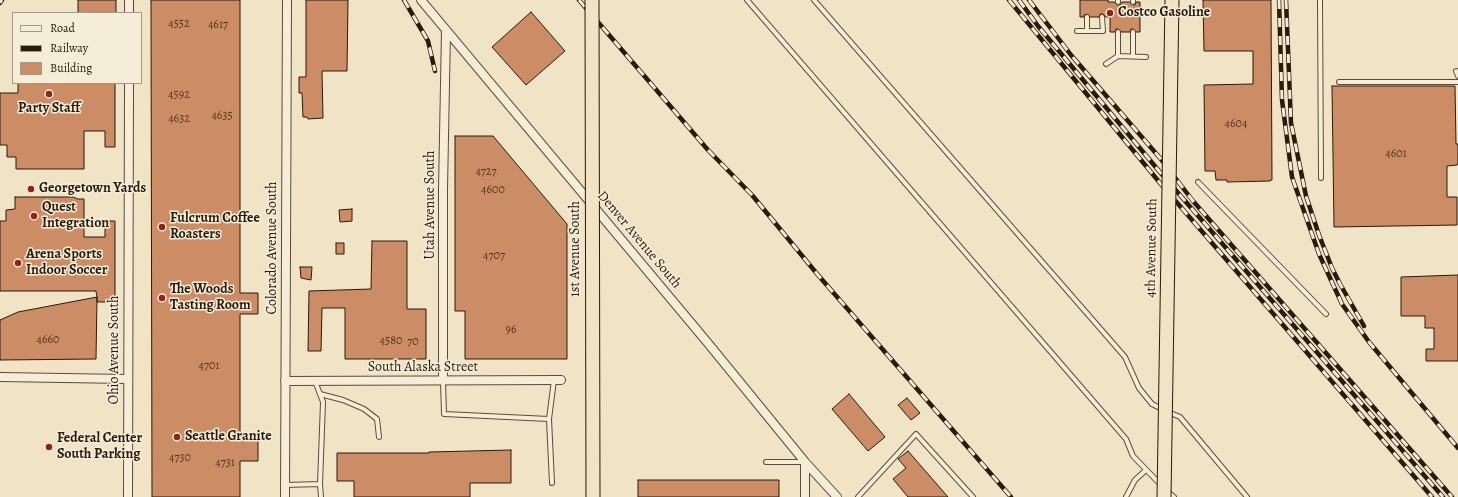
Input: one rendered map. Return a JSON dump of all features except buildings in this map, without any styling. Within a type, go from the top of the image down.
[{"type":"main road","name":"1st Avenue South","points":[[592,0],[593,497]]},
{"type":"main road","name":"4th Avenue South","points":[[1164,497],[1172,0]]},
{"type":"street","points":[[129,0],[129,12]]},
{"type":"street","name":"Colorado Avenue South","points":[[285,497],[287,0]]},
{"type":"street","name":"Denver Avenue South","points":[[421,0],[707,342],[805,462],[837,497]]},
{"type":"street","name":"Utah Avenue South","points":[[443,380],[443,197],[446,31]]},
{"type":"street","name":"Ohio Avenue South","points":[[128,497],[127,379],[129,84]]},
{"type":"street","points":[[0,378],[127,379]]},
{"type":"street","name":"South Alaska Street","points":[[285,381],[558,380]]},
{"type":"street","points":[[805,462],[805,497]]},
{"type":"lane","points":[[747,0],[1126,439],[1134,456],[1146,470],[1174,497]]},
{"type":"lane","points":[[814,0],[1125,357],[1140,388],[1152,404],[1180,417],[1247,497]]},
{"type":"lane","points":[[1320,0],[1321,178]]},
{"type":"lane","points":[[1087,17],[1087,31]]},
{"type":"lane","points":[[1077,31],[1103,31],[1102,17]]},
{"type":"lane","points":[[1118,32],[1118,56]]},
{"type":"lane","points":[[1133,32],[1133,56]]},
{"type":"lane","points":[[1106,64],[1118,56],[1146,56]]},
{"type":"lane","points":[[1456,71],[1458,76]]},
{"type":"lane","points":[[1340,82],[1458,82]]},
{"type":"lane","points":[[1198,182],[1326,314]]},
{"type":"lane","points":[[443,380],[444,414],[549,419]]},
{"type":"lane","points":[[552,483],[549,419],[558,380]]},
{"type":"lane","points":[[315,381],[323,402],[320,497]]},
{"type":"lane","points":[[320,394],[343,400],[364,409],[377,419],[379,437]]},
{"type":"lane","points":[[858,497],[916,434],[973,497]]},
{"type":"lane","points":[[766,462],[805,462]]},
{"type":"lane","points":[[1126,497],[1135,480],[1146,470]]},
{"type":"lane","points":[[285,485],[320,484]]},
{"type":"railway","points":[[404,0],[428,41],[435,71]]},
{"type":"railway","points":[[579,0],[708,150],[752,195],[818,275],[1011,497]]},
{"type":"railway","points":[[1009,0],[1160,183],[1432,497]]},
{"type":"railway","points":[[1019,0],[1038,26],[1159,171],[1443,497]]},
{"type":"railway","points":[[1029,0],[1071,55],[1160,158],[1193,201],[1452,497]]},
{"type":"railway","points":[[1279,0],[1282,100],[1292,177],[1319,254],[1342,304],[1369,342],[1458,448]]},
{"type":"railway","points":[[1286,0],[1291,123],[1306,196],[1332,268],[1364,326]]},
{"type":"place","name":"Costco Gasoline","points":[[1110,13]]},
{"type":"place","name":"Party Staff","points":[[49,94]]},
{"type":"place","name":"Georgetown Yards","points":[[31,189]]},
{"type":"place","name":"Quest Integration","points":[[34,216]]},
{"type":"place","name":"Fulcrum Coffee Roasters","points":[[162,227]]},
{"type":"place","name":"Arena Sports Indoor Soccer","points":[[18,263]]},
{"type":"place","name":"The Woods Tasting Room","points":[[162,298]]},
{"type":"place","name":"Seattle Granite","points":[[177,437]]},
{"type":"place","name":"Federal Center South Parking","points":[[49,447]]}]
